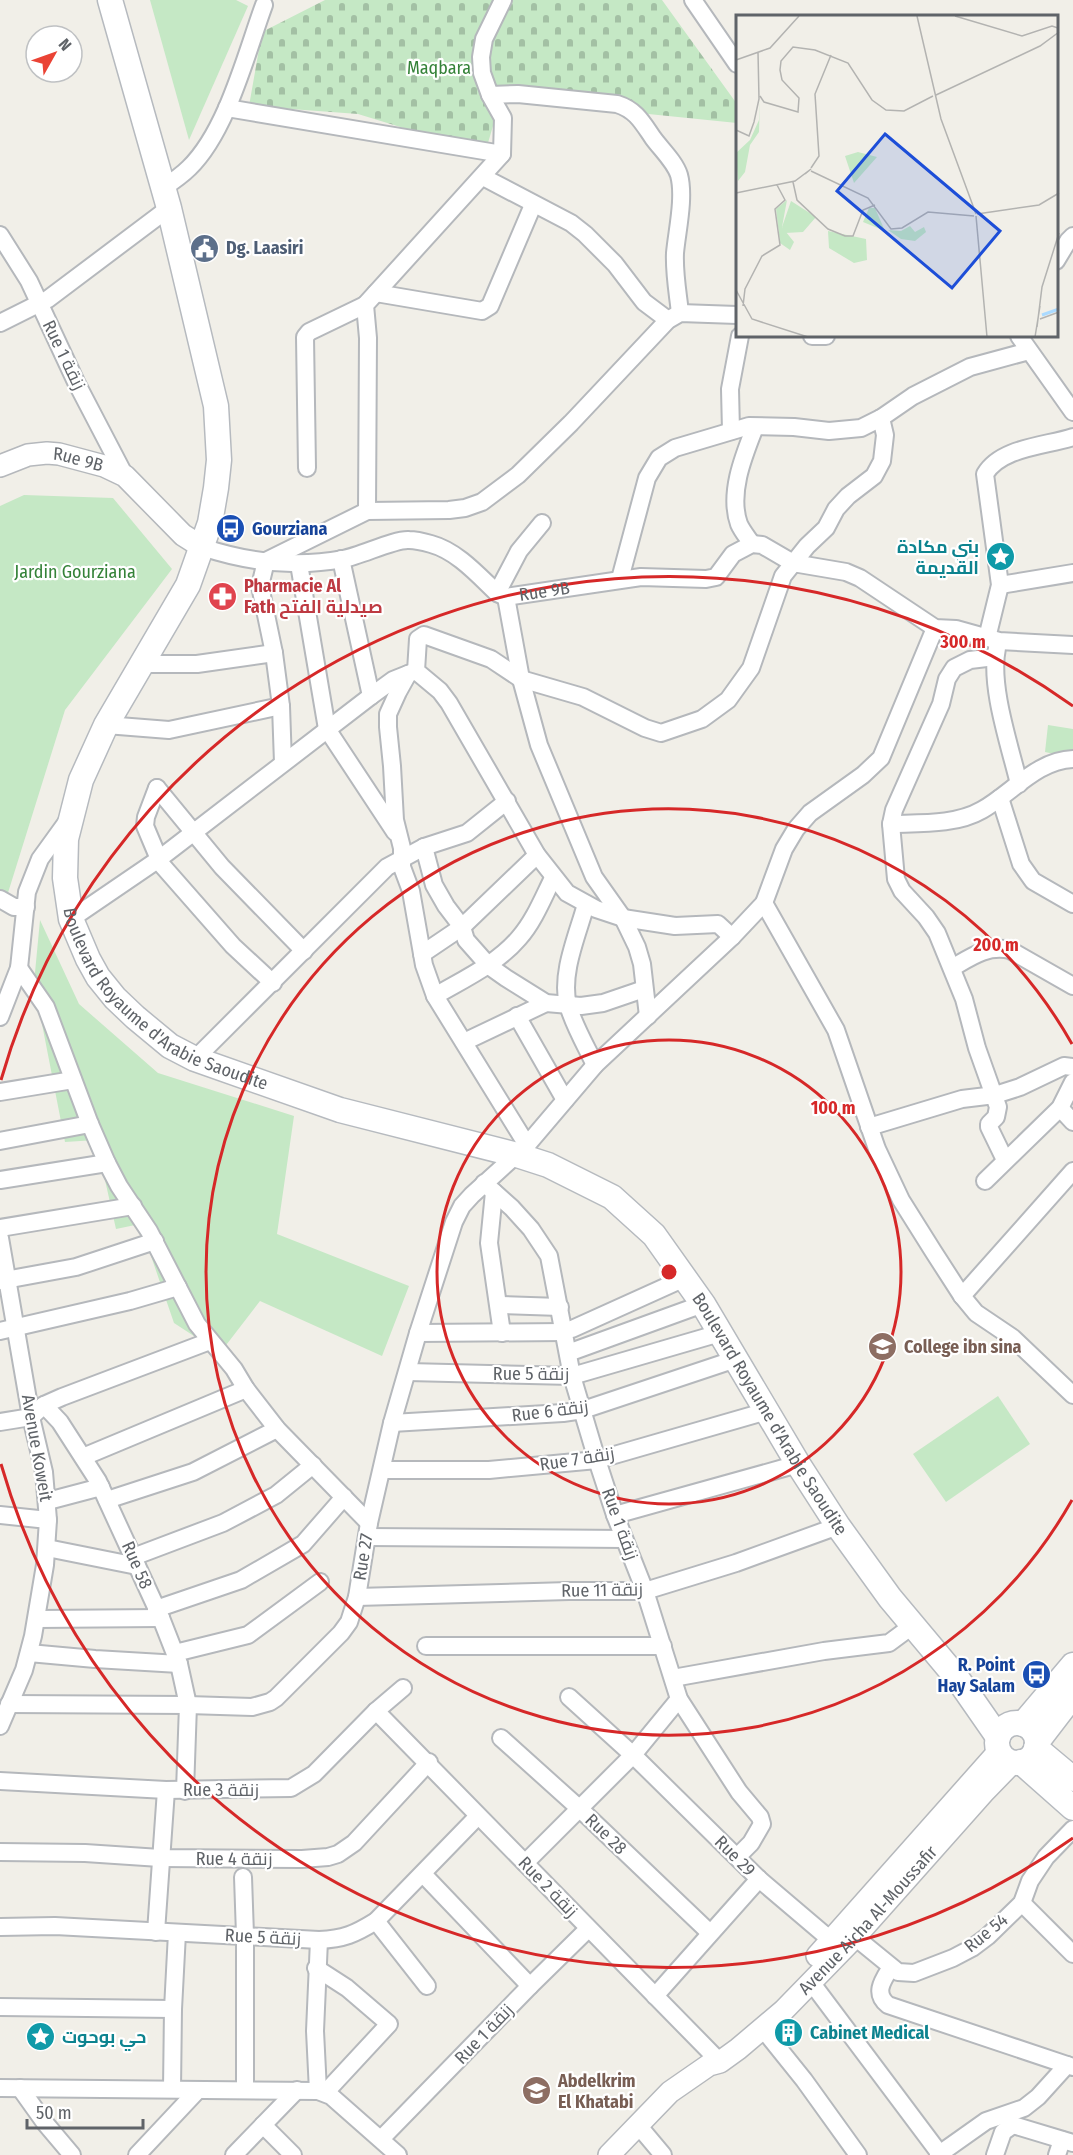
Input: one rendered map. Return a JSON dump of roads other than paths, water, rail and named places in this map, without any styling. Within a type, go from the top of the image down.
[{"type":"main road","name":"Boulevard Royaume d'Arabie Saoudite","points":[[110,0],[166,198],[216,406],[219,460],[210,523],[188,585],[106,725],[81,780],[72,813],[65,856],[68,902],[71,919],[88,959],[98,977],[115,998],[153,1034],[195,1059],[340,1110],[522,1150],[548,1166],[612,1197],[654,1235],[685,1278],[838,1526],[912,1626],[1073,1808]]},
{"type":"main road","name":"Avenue Aicha Al-Moussafir","points":[[1017,1744],[1073,1665]]},
{"type":"main road","name":"Avenue Aicha Al-Moussafir","points":[[1017,1744],[1073,1695]]},
{"type":"main road","name":"Boulevard Royaume d'Arabie Saoudite","points":[[1017,1744],[1073,1779]]},
{"type":"street","points":[[307,468],[304,337],[309,332],[371,298],[502,154],[503,118],[490,95],[482,73],[481,57],[484,39],[503,0]]},
{"type":"street","points":[[693,0],[736,63]]},
{"type":"street","points":[[0,323],[39,304],[166,198],[209,142],[226,108],[265,2]]},
{"type":"street","points":[[283,763],[281,706],[274,653],[260,586],[266,561],[368,511],[449,510],[465,508],[482,502],[518,475],[674,317],[680,177],[640,117],[617,104],[518,94],[490,95]]},
{"type":"street","points":[[226,108],[502,154]]},
{"type":"street","points":[[483,177],[571,223],[615,264],[644,302],[674,317],[736,315]]},
{"type":"street","points":[[371,298],[485,310],[489,306],[533,205]]},
{"type":"street","name":"Rue 1 زنقة","points":[[0,235],[23,269],[125,477]]},
{"type":"street","points":[[1058,258],[1073,236]]},
{"type":"street","points":[[368,511],[368,338],[371,298]]},
{"type":"street","points":[[731,431],[730,388],[740,338]]},
{"type":"street","points":[[1020,338],[1073,412]]},
{"type":"street","points":[[620,579],[647,478],[659,458],[675,448],[731,431],[754,427],[847,430],[861,428],[881,418],[913,396],[970,367],[1029,351]]},
{"type":"street","points":[[522,1150],[464,1042],[435,996],[422,954],[411,891],[402,867],[403,858],[395,820],[388,720],[391,706],[412,672],[418,639],[424,635],[491,659],[521,679],[582,697],[645,728],[661,733],[702,719],[728,700],[751,668],[783,576],[807,546],[826,528],[836,509],[848,496],[874,476],[882,461],[885,435],[881,418]]},
{"type":"street","points":[[754,427],[743,457],[736,488],[739,523],[752,544],[762,545],[793,563],[846,572],[860,578],[935,627],[956,629],[994,645],[1073,645]]},
{"type":"street","points":[[1018,784],[999,701],[994,645],[1000,585],[985,474],[988,467],[1014,452],[1030,446],[1073,438]]},
{"type":"street","name":"Rue 9B","points":[[0,466],[28,455],[47,453],[104,466],[125,477],[183,535],[202,547],[223,554],[299,564],[341,559],[407,539],[434,544],[452,552],[502,595],[620,579],[716,577],[733,554],[752,544]]},
{"type":"street","points":[[542,523],[519,551],[502,595],[539,745],[594,877],[623,918],[637,946],[642,964],[648,1016]]},
{"type":"street","points":[[341,559],[371,696]]},
{"type":"street","points":[[299,564],[327,729],[398,836]]},
{"type":"street","points":[[1000,585],[1073,573]]},
{"type":"street","points":[[935,627],[881,758],[863,775],[810,813],[796,829],[784,849],[764,903],[836,1030],[869,1127],[886,1171],[901,1200],[962,1296],[976,1313],[1013,1338],[1073,1395]]},
{"type":"street","points":[[994,645],[954,668],[894,810],[891,824],[896,879],[902,891],[932,926],[952,968],[964,999],[977,1048],[995,1095],[998,1114],[989,1127],[1005,1160]]},
{"type":"street","points":[[142,664],[197,664],[274,653]]},
{"type":"street","points":[[71,919],[159,859],[393,680],[412,672]]},
{"type":"street","points":[[412,672],[440,691],[449,703],[537,855],[567,893],[586,904],[623,918],[675,926],[718,924],[732,937]]},
{"type":"street","points":[[106,725],[169,730],[281,706]]},
{"type":"street","points":[[891,824],[965,818],[982,810],[1045,767],[1073,759]]},
{"type":"street","points":[[273,983],[233,946],[167,873],[145,826],[157,788],[222,867],[304,951]]},
{"type":"street","points":[[999,798],[1021,864],[1033,880],[1072,901]]},
{"type":"street","points":[[195,1059],[387,867],[424,847],[467,833],[507,801]]},
{"type":"street","points":[[0,1017],[4,1000],[19,968],[27,892],[40,859],[72,813]]},
{"type":"street","points":[[424,847],[434,885],[462,927],[464,937],[469,944],[489,966],[546,1003]]},
{"type":"street","points":[[422,954],[462,927],[537,855]]},
{"type":"street","points":[[435,996],[489,966],[513,944],[524,931],[553,878]]},
{"type":"street","points":[[0,899],[14,907],[26,907]]},
{"type":"street","name":"Rue 27","points":[[9,1704],[252,1707],[270,1702],[341,1633],[349,1622],[357,1597],[368,1530],[392,1423],[418,1333],[454,1222],[462,1206],[489,1188],[595,1065],[732,937],[764,903]]},
{"type":"street","points":[[586,904],[568,970],[568,1004],[595,1065]]},
{"type":"street","points":[[952,968],[984,950],[999,948],[1010,950],[1073,986]]},
{"type":"street","points":[[19,968],[46,1007],[107,1163],[155,1241],[197,1324],[234,1369],[246,1389],[277,1429],[344,1497],[368,1530],[624,1539]]},
{"type":"street","points":[[464,1042],[546,1003],[581,1006],[603,1003],[644,989]]},
{"type":"street","points":[[517,1016],[565,1100]]},
{"type":"street","points":[[869,1127],[962,1099],[995,1095],[1020,1087],[1065,1066],[1073,1067]]},
{"type":"street","points":[[0,1092],[73,1080]]},
{"type":"street","points":[[985,1181],[1060,1108],[1073,1082]]},
{"type":"street","points":[[1060,1108],[1073,1122]]},
{"type":"street","points":[[0,1141],[90,1124]]},
{"type":"street","points":[[0,1180],[107,1163]]},
{"type":"street","points":[[962,1296],[1073,1171]]},
{"type":"street","points":[[489,1188],[489,1244],[502,1334]]},
{"type":"street","name":"Rue 1 زنقة","points":[[489,1188],[513,1208],[541,1241],[549,1256],[560,1307],[568,1331],[568,1353],[572,1376],[615,1515],[645,1591],[679,1699],[739,1792],[760,1817],[762,1824],[757,1835],[737,1857]]},
{"type":"street","points":[[0,1228],[133,1206]]},
{"type":"street","name":"Avenue Koweit","points":[[0,1238],[8,1329],[31,1417],[50,1471],[47,1548],[37,1619],[29,1653],[0,1726]]},
{"type":"street","points":[[3,1280],[76,1267],[155,1241]]},
{"type":"street","points":[[418,1333],[502,1334],[568,1331],[685,1278]]},
{"type":"street","points":[[8,1329],[130,1301],[178,1287]]},
{"type":"street","points":[[568,1353],[703,1304]]},
{"type":"street","points":[[499,1305],[560,1307]]},
{"type":"street","name":"Rue 5 زنقة","points":[[408,1372],[572,1376],[720,1333]]},
{"type":"street","points":[[0,1422],[31,1417],[44,1405],[210,1341]]},
{"type":"street","name":"Rue 6 زنقة","points":[[392,1423],[583,1410],[736,1359]]},
{"type":"street","points":[[83,1457],[246,1389]]},
{"type":"street","name":"Rue 58","points":[[44,1405],[60,1422],[104,1493],[177,1659],[188,1705],[185,1791]]},
{"type":"street","name":"Rue 7 زنقة","points":[[382,1470],[489,1470],[597,1460],[767,1411]]},
{"type":"street","points":[[48,1501],[104,1493],[193,1472],[277,1429]]},
{"type":"street","points":[[615,1515],[798,1464]]},
{"type":"street","points":[[47,1548],[135,1561],[223,1523],[276,1496],[313,1465]]},
{"type":"street","points":[[37,1619],[158,1613],[242,1580],[303,1544],[344,1497]]},
{"type":"street","points":[[0,1515],[48,1520]]},
{"type":"street","name":"Rue 11 زنقة","points":[[357,1597],[645,1591],[736,1563],[838,1526]]},
{"type":"street","points":[[29,1653],[177,1659],[248,1635],[320,1582]]},
{"type":"street","points":[[673,1678],[824,1651],[889,1643],[912,1626]]},
{"type":"street","points":[[426,1646],[663,1646]]},
{"type":"street","name":"Rue 3 زنقة","points":[[0,1781],[185,1791],[291,1788],[314,1773],[376,1711],[403,1688]]},
{"type":"street","name":"Rue 29","points":[[569,1696],[633,1755],[759,1879],[843,1942]]},
{"type":"street","points":[[525,1863],[633,1755],[679,1699]]},
{"type":"street","name":"Rue 2 زنقة","points":[[376,1711],[429,1762],[478,1816],[716,2061]]},
{"type":"street","name":"Rue 28","points":[[501,1738],[580,1809],[710,1933]]},
{"type":"street","name":"Avenue Aicha Al-Moussafir","points":[[609,2155],[670,2092],[763,2028],[811,1982],[843,1942],[1017,1744]]},
{"type":"street","name":"Rue 4 زنقة","points":[[0,1852],[85,1853],[160,1858],[302,1859],[338,1854],[354,1843],[429,1762]]},
{"type":"street","points":[[156,1932],[166,1790]]},
{"type":"street","name":"Rue 5 زنقة","points":[[0,1927],[55,1926],[319,1940],[344,1938],[356,1934],[376,1921],[478,1816]]},
{"type":"street","points":[[1022,1903],[1030,1881],[1046,1857],[1073,1829]]},
{"type":"street","points":[[423,1874],[530,1986]]},
{"type":"street","points":[[243,1877],[245,2090]]},
{"type":"street","points":[[655,1996],[759,1879]]},
{"type":"street","name":"Rue 54","points":[[891,1967],[898,1972],[914,1973],[953,1958],[988,1936],[1022,1903],[1073,1954]]},
{"type":"street","points":[[376,1921],[427,1986]]},
{"type":"street","name":"Rue 1 زنقة","points":[[381,2139],[588,1929]]},
{"type":"street","points":[[172,2089],[177,1933]]},
{"type":"street","points":[[319,1940],[315,2031],[321,2092]]},
{"type":"street","points":[[843,1942],[891,1967],[879,1990],[881,1997],[888,2005],[1070,2066],[1038,2097],[1011,2118],[995,2155]]},
{"type":"street","name":"Avenue Aicha Al-Moussafir","points":[[716,2061],[843,1942]]},
{"type":"street","points":[[316,1968],[347,1988],[389,2024],[321,2092]]},
{"type":"street","points":[[811,1982],[939,2155],[986,2121],[1011,2118],[1064,2146]]},
{"type":"street","points":[[0,2007],[173,2009]]},
{"type":"street","points":[[763,2028],[858,2155]]},
{"type":"street","points":[[0,2088],[321,2092],[331,2096],[398,2155]]},
{"type":"street","points":[[20,2088],[72,2155]]},
{"type":"street","points":[[137,2155],[198,2090]]},
{"type":"street","points":[[234,2155],[297,2090]]},
{"type":"street","points":[[638,2124],[663,2155]]},
{"type":"street","points":[[263,2125],[293,2155]]},
{"type":"place","name":"Dg. Laasiri","points":[[205,248]]},
{"type":"place","name":"Gourziana","points":[[231,529]]},
{"type":"place","name":"بني مكادة القديمة","points":[[1000,557]]},
{"type":"place","name":"Pharmacie Al Fath صيدلية الفتح","points":[[223,596]]},
{"type":"place","name":"College ibn sina","points":[[883,1347]]},
{"type":"place","name":"R. Point Hay Salam","points":[[1036,1675]]},
{"type":"place","name":"Cabinet Medical","points":[[789,2033]]},
{"type":"place","name":"حي بوحوت","points":[[41,2037]]},
{"type":"place","name":"Abdelkrim El Khatabi","points":[[537,2091]]},
{"type":"park label","name":"Maqbara","points":[[439,68]]},
{"type":"park label","name":"Jardin Gourziana","points":[[75,572]]}]
